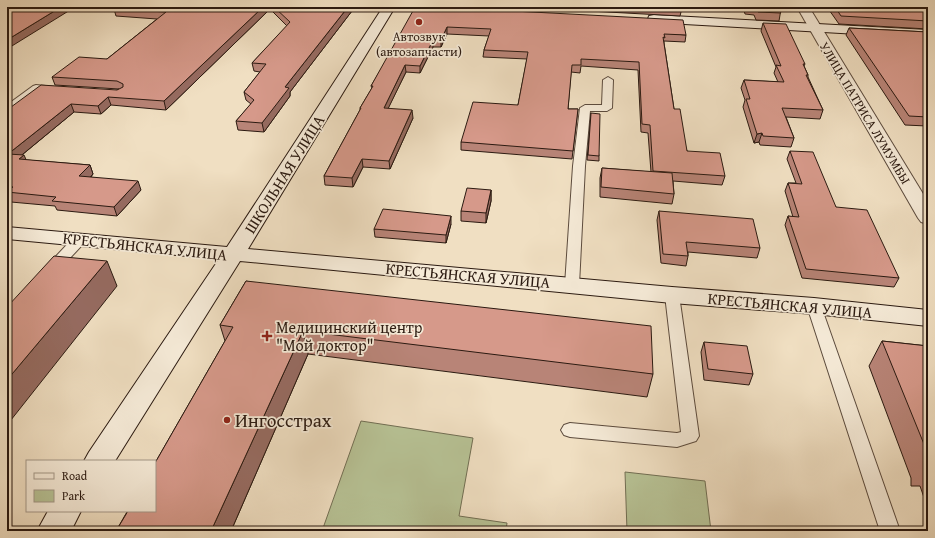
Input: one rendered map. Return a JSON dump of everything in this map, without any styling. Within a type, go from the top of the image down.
[{"type":"street","name":"ШКОЛЬНАЯ УЛИЦА","points":[[100,460],[233,255],[389,7]]},
{"type":"street","name":"УЛИЦА ПАТРИСА ЛУМУМБЫ","points":[[803,7],[928,218]]},
{"type":"street","points":[[640,18],[928,34]]},
{"type":"street","name":"КРЕСТЬЯНСКАЯ УЛИЦА","points":[[7,234],[80,239],[233,255],[672,295],[814,306],[928,318]]},
{"type":"street","points":[[53,531],[65,512]]},
{"type":"lane","points":[[572,285],[579,166],[585,108],[607,108],[608,80]]},
{"type":"lane","points":[[7,110],[36,88],[67,90]]},
{"type":"lane","points":[[43,279],[80,239]]},
{"type":"lane","points":[[570,430],[677,440],[690,436],[672,295]]},
{"type":"lane","points":[[814,306],[890,531]]},
{"type":"green space","points":[[361,421],[473,438],[459,516],[507,523],[506,531],[322,531]]},
{"type":"green space","points":[[625,472],[705,481],[711,531],[627,531]]},
{"type":"building","points":[[7,7],[61,7],[7,40]]},
{"type":"building","points":[[116,7],[263,7],[164,101],[108,97],[98,106],[71,104],[8,154],[24,155],[19,159],[90,165],[79,176],[138,181],[114,207],[52,201],[56,197],[7,192],[13,187],[7,186],[7,110],[41,85],[117,90],[123,87],[123,84],[117,81],[52,77],[79,57],[107,59],[166,12],[114,9]]},
{"type":"building","points":[[274,7],[348,7],[285,87],[289,88],[262,123],[236,121],[254,100],[244,92],[266,64],[252,63],[290,22]]},
{"type":"building","points":[[418,7],[683,20],[686,35],[664,34],[665,38],[663,37],[674,109],[680,109],[687,151],[720,153],[725,176],[653,171],[650,125],[642,124],[639,62],[581,59],[581,65],[572,65],[568,109],[578,109],[573,151],[461,142],[473,102],[518,105],[528,52],[484,50],[491,29],[447,27],[441,40],[433,40],[420,66],[405,65],[384,108],[412,110],[389,161],[362,159],[352,178],[324,176],[373,86],[371,86],[414,9],[416,10]]},
{"type":"building","points":[[756,7],[780,7],[781,9],[778,9],[781,13],[758,12]]},
{"type":"building","points":[[835,7],[882,7],[928,11],[928,21],[841,16]]},
{"type":"building","points":[[763,23],[786,24],[805,64],[803,64],[808,75],[806,75],[823,110],[782,108],[794,138],[763,136],[762,133],[757,134],[746,99],[750,99],[744,80],[784,82],[776,65],[781,66]]},
{"type":"building","points":[[849,28],[928,32],[928,117],[909,116]]},
{"type":"building","points":[[591,113],[600,114],[599,156],[588,155]]},
{"type":"building","points":[[790,151],[813,152],[836,207],[867,210],[899,278],[806,269],[788,216],[799,217],[788,183],[802,184]]},
{"type":"building","points":[[602,168],[672,173],[674,194],[601,187]]},
{"type":"building","points":[[467,188],[491,190],[486,213],[461,211]]},
{"type":"building","points":[[383,209],[451,216],[446,235],[374,229]]},
{"type":"building","points":[[659,211],[753,219],[760,248],[686,242],[688,256],[663,254]]},
{"type":"building","points":[[54,256],[107,261],[7,380],[7,307]]},
{"type":"building","points":[[246,281],[651,326],[653,374],[303,331],[211,531],[116,531],[127,512],[156,512],[156,461],[233,327],[220,325]]},
{"type":"building","points":[[882,341],[928,346],[928,454]]},
{"type":"building","points":[[704,342],[747,346],[753,374],[708,369]]},
{"type":"place","name":"Автозвук (автозапчасти)","points":[[419,22]]},
{"type":"place","name":"Медицинский центр \"Мой доктор\"","points":[[267,336]]},
{"type":"place","name":"Ингосстрах","points":[[227,420]]}]
